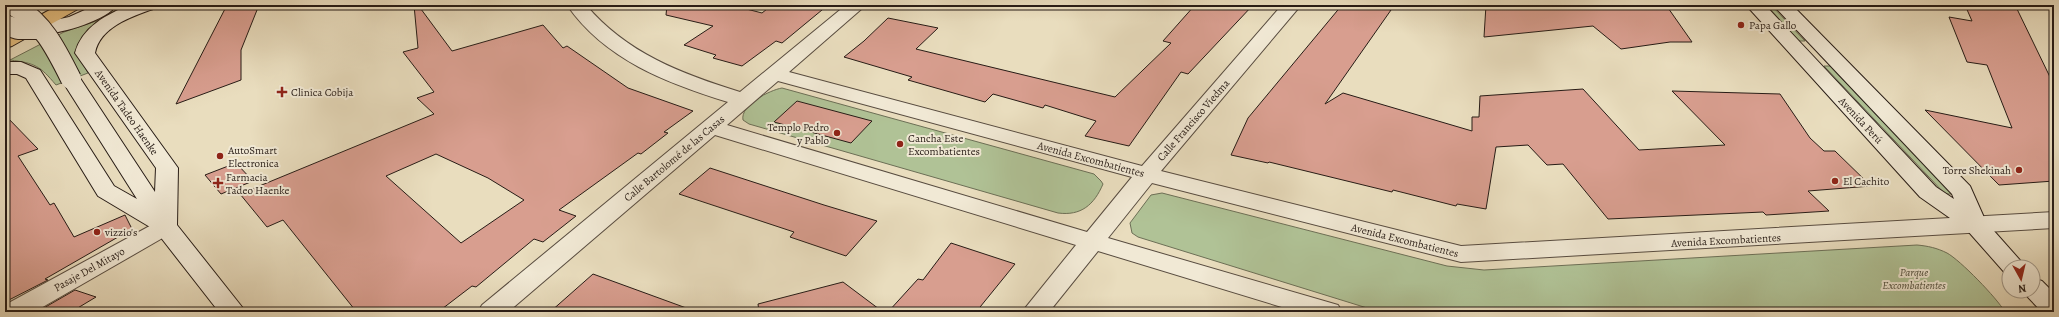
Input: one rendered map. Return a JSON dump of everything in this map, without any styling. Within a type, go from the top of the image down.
[{"type":"main road","points":[[5,25],[42,5]]},
{"type":"main road","points":[[5,42],[72,5]]},
{"type":"main road","points":[[5,55],[64,24]]},
{"type":"street","points":[[5,12],[13,5],[40,24],[49,37],[71,79],[165,227],[233,312]]},
{"type":"street","points":[[5,25],[18,29],[40,29],[64,24],[88,16],[147,5]]},
{"type":"street","points":[[576,5],[594,27],[621,50],[655,68],[696,85],[743,100]]},
{"type":"street","name":"Calle Bartolomé de las Casas","points":[[491,312],[857,5]]},
{"type":"street","name":"Calle Francisco Viedma","points":[[1035,312],[1147,174],[1292,5]]},
{"type":"street","name":"Avenida Perú","points":[[1755,5],[1928,192],[1975,225],[2007,259]]},
{"type":"street","name":"Avenida Perú","points":[[1782,5],[1962,191],[1975,225]]},
{"type":"street","name":"Avenida Tadeo Haenke","points":[[115,10],[106,24],[96,32],[85,46],[85,53],[167,168],[165,227]]},
{"type":"street","points":[[5,68],[21,68],[33,74],[106,191],[165,227]]},
{"type":"street","name":"Avenida Excombatientes","points":[[774,74],[1147,174],[1449,252],[1473,255],[2054,220]]},
{"type":"street","points":[[710,127],[1329,312]]},
{"type":"street","name":"Pasaje Del Mitayo","points":[[13,312],[165,227]]},
{"type":"street","points":[[2041,295],[2054,309]]},
{"type":"green space","points":[[124,5],[139,5],[77,53],[88,73],[56,85],[36,66],[25,62],[10,60],[64,32],[99,20]]},
{"type":"green space","points":[[1766,5],[1771,5],[1805,41],[1799,41]]},
{"type":"green space","points":[[1824,66],[1830,66],[1952,194],[1945,194]]},
{"type":"green space","points":[[782,88],[1094,174],[1103,184],[1095,198],[1086,208],[1073,213],[1058,213],[749,124],[743,120],[743,114],[746,109],[757,99]]},
{"type":"green space","name":"Parque Excombatientes","points":[[1162,193],[1447,266],[1484,270],[1917,245],[1925,246],[1940,250],[1953,257],[1987,289],[2005,312],[1380,312],[1138,237],[1132,233],[1130,223],[1151,195]]},
{"type":"building","points":[[227,5],[259,5],[241,50],[241,80],[176,104]]},
{"type":"building","points":[[414,5],[418,5],[452,51],[543,25],[563,48],[567,46],[628,88],[693,111],[664,132],[668,133],[641,154],[638,153],[559,210],[576,216],[543,242],[534,239],[476,287],[472,286],[438,312],[374,312],[360,308],[355,310],[283,220],[267,227],[240,194],[434,114],[417,98],[434,92],[403,52],[418,48]],"holes":[[[436,154],[488,178],[524,200],[461,243],[386,176]]]},
{"type":"building","points":[[667,5],[731,5],[762,13],[772,5],[828,5],[782,43],[776,41],[742,66],[713,58],[716,55],[684,45],[713,26],[666,15]]},
{"type":"building","points":[[1195,5],[1253,5],[1188,74],[1181,72],[1129,146],[1085,136],[1096,121],[1045,105],[1043,108],[993,94],[985,102],[908,80],[912,77],[844,57],[864,41],[888,18],[938,28],[916,49],[1115,97],[1171,43],[1163,41]]},
{"type":"building","points":[[1342,5],[1369,5],[1391,10],[1325,104],[1343,93],[1472,131],[1472,117],[1479,117],[1480,96],[1583,89],[1639,150],[1725,145],[1672,91],[1780,94],[1810,138],[1824,151],[1835,151],[1871,186],[1808,191],[1829,211],[1766,215],[1763,212],[1608,219],[1563,164],[1547,165],[1528,145],[1496,147],[1486,209],[1457,204],[1456,206],[1393,190],[1392,192],[1269,162],[1231,155],[1248,118]]},
{"type":"building","points":[[1486,5],[1666,5],[1692,42],[1670,42],[1621,49],[1593,26],[1484,37]]},
{"type":"building","points":[[1965,5],[1996,5],[2017,9],[2050,77],[2054,78],[2054,181],[1999,185],[1925,110],[2012,128],[1987,65],[1967,62],[1949,17],[1972,21]]},
{"type":"building","name":"Templo Pedro y Pablo","points":[[797,101],[872,121],[851,143],[774,122]]},
{"type":"building","points":[[5,115],[38,149],[18,156],[50,205],[54,203],[74,237],[125,215],[132,229],[45,279],[48,280],[5,302]]},
{"type":"building","points":[[236,163],[253,181],[221,194],[205,175]]},
{"type":"building","points":[[710,168],[877,221],[846,256],[790,237],[794,232],[679,194]]},
{"type":"building","points":[[951,243],[1015,264],[976,312],[888,312],[918,279],[923,280]]},
{"type":"building","points":[[593,274],[689,309],[688,312],[550,312]]},
{"type":"building","points":[[843,282],[883,312],[759,312],[758,304]]},
{"type":"building","points":[[75,290],[96,297],[71,312],[45,312],[42,309]]},
{"type":"place","name":"Papa Gallo","points":[[1741,25]]},
{"type":"place","name":"Clinica Cobija","points":[[282,92]]},
{"type":"place","name":"Templo Pedro y Pablo","points":[[837,133]]},
{"type":"place","name":"Cancha Este Excombatientes","points":[[900,144]]},
{"type":"place","name":"AutoSmart Electronica","points":[[220,156]]},
{"type":"place","name":"Torre Shekinah","points":[[2019,170]]},
{"type":"place","name":"El Cachito","points":[[1835,181]]},
{"type":"place","name":"Farmacia Tadeo Haenke","points":[[218,183]]},
{"type":"place","name":"vizzio's","points":[[97,232]]}]
